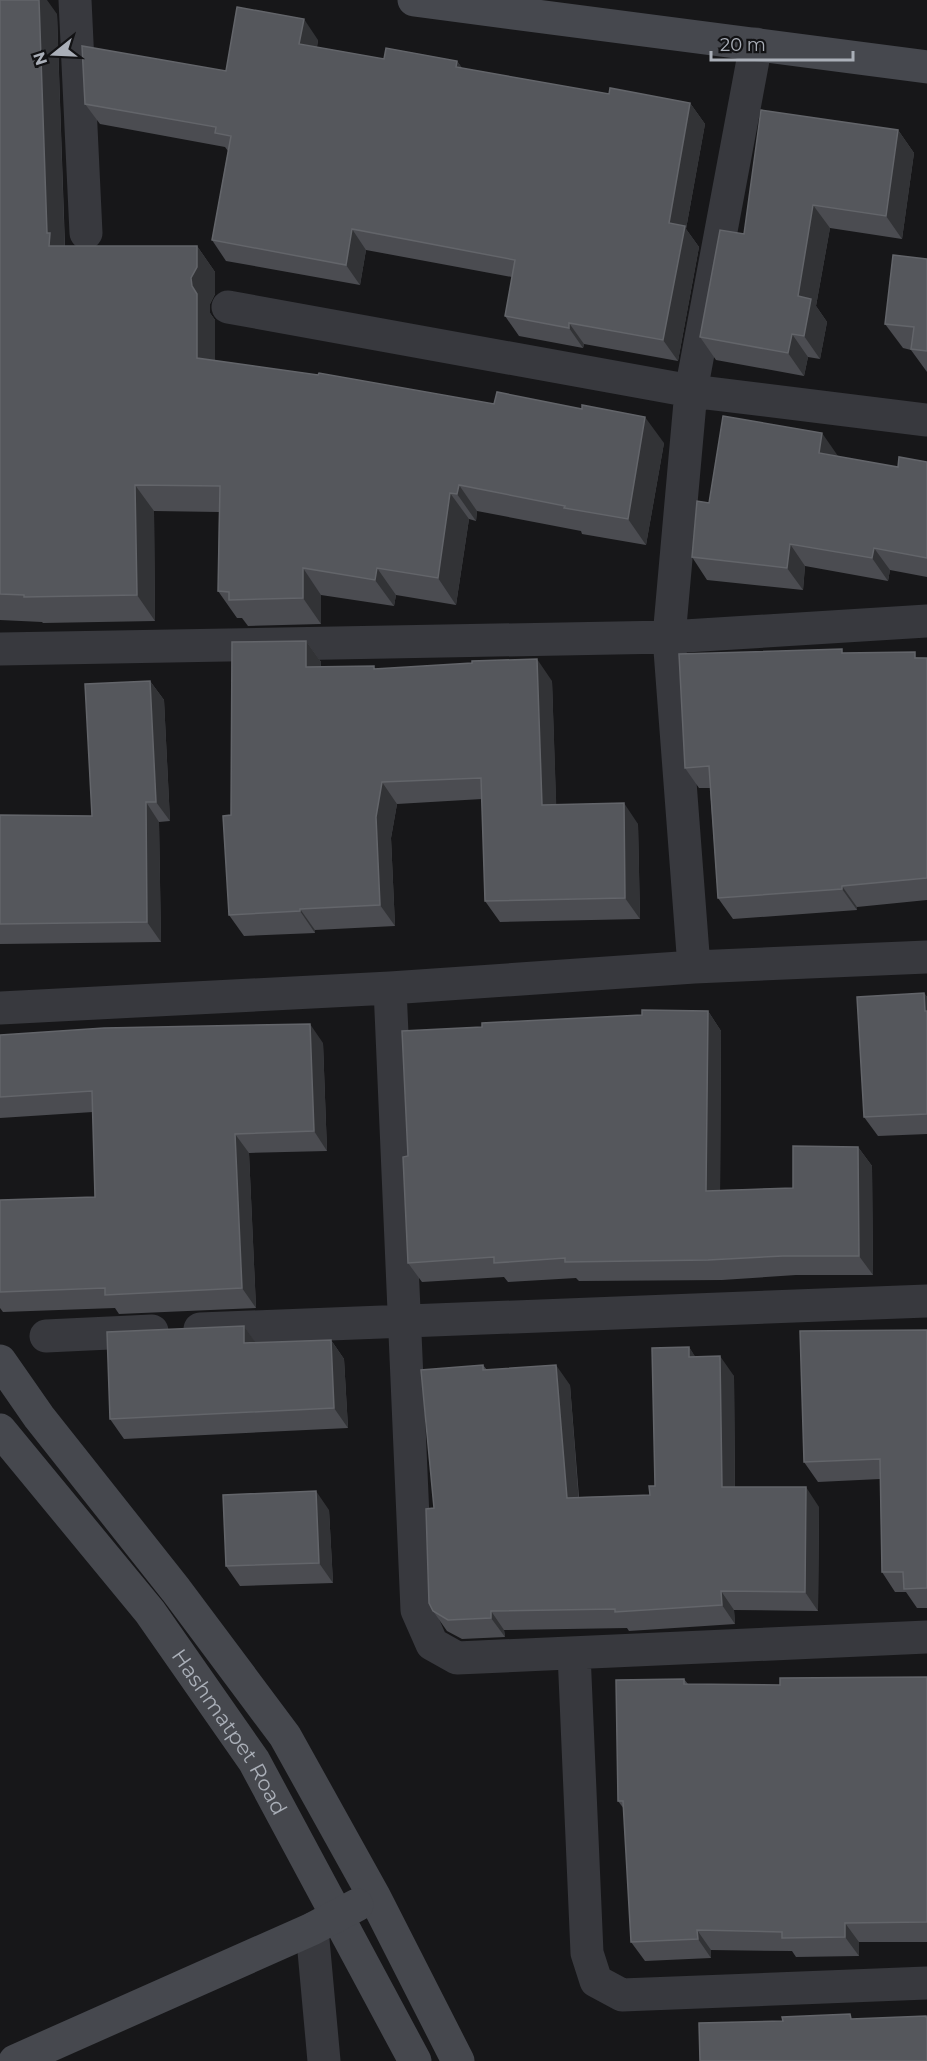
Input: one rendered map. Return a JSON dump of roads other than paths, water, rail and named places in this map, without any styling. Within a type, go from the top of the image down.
[{"type":"main road","points":[[414,0],[927,67]]},
{"type":"main road","points":[[0,1361],[39,1417],[176,1590],[285,1736],[374,1896],[458,2061]]},
{"type":"main road","name":"Hashmatpet Road","points":[[0,1430],[150,1612],[254,1761],[325,1922],[415,2061]]},
{"type":"main road","points":[[15,2061],[325,1922],[374,1896]]},
{"type":"street","points":[[75,0],[86,233]]},
{"type":"street","points":[[694,967],[669,637],[691,391],[756,45]]},
{"type":"street","points":[[228,307],[691,391],[927,420]]},
{"type":"street","points":[[0,649],[669,637],[927,621]]},
{"type":"street","points":[[0,1008],[390,988],[694,967],[927,957]]},
{"type":"street","points":[[390,988],[417,1610],[432,1644],[457,1658],[927,1637]]},
{"type":"street","points":[[46,1336],[927,1301]]},
{"type":"street","points":[[574,1653],[587,1953],[597,1981],[622,1995],[927,1983]]},
{"type":"street","points":[[324,2061],[325,1922]]}]
